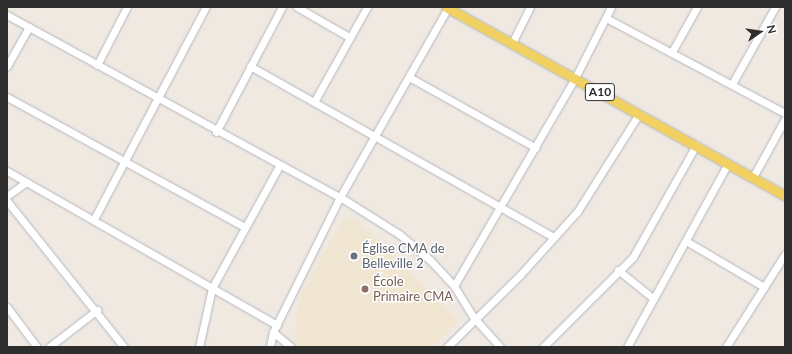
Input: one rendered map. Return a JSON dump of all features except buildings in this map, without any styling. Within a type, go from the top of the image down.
[{"type":"main road","name":"A10","points":[[447,7],[696,146],[728,162],[785,196]]},
{"type":"street","points":[[96,65],[127,7]]},
{"type":"street","points":[[94,219],[156,99],[206,7]]},
{"type":"street","points":[[216,132],[282,7]]},
{"type":"street","points":[[297,7],[349,37]]},
{"type":"street","points":[[314,102],[366,7]]},
{"type":"street","points":[[270,347],[275,328],[340,197],[376,138],[447,7]]},
{"type":"street","points":[[512,43],[530,7]]},
{"type":"street","points":[[454,286],[536,148],[575,78],[611,7]]},
{"type":"street","points":[[673,50],[697,7]]},
{"type":"street","points":[[732,84],[775,7]]},
{"type":"street","points":[[7,15],[216,132],[340,197],[399,234],[430,260],[454,286],[475,319],[500,347]]},
{"type":"street","points":[[606,18],[673,50],[785,113]]},
{"type":"street","points":[[7,66],[29,27]]},
{"type":"street","points":[[250,66],[500,209],[554,237]]},
{"type":"street","points":[[409,77],[536,148]]},
{"type":"street","points":[[7,97],[124,163],[243,226]]},
{"type":"street","points":[[446,347],[475,319],[577,212],[639,114]]},
{"type":"street","points":[[753,177],[785,118]]},
{"type":"street","points":[[543,347],[618,270],[633,257],[696,146]]},
{"type":"street","points":[[627,347],[728,162]]},
{"type":"street","points":[[199,347],[212,288],[243,226],[279,166]]},
{"type":"street","points":[[7,171],[94,219],[212,288],[275,328],[291,347]]},
{"type":"street","points":[[7,196],[26,182]]},
{"type":"street","points":[[7,201],[97,310],[124,347]]},
{"type":"street","points":[[686,241],[764,287]]},
{"type":"street","points":[[726,347],[785,254]]},
{"type":"street","points":[[618,270],[654,299]]},
{"type":"street","points":[[7,307],[37,347]]},
{"type":"street","points":[[49,347],[97,310]]},
{"type":"shaded area","name":"École Primaire CMA","points":[[354,217],[459,321],[433,347],[298,347],[294,343],[299,297],[342,221]]},
{"type":"place","name":"Église CMA de Belleville 2","points":[[354,256]]},
{"type":"place","name":"École Primaire CMA","points":[[365,289]]}]
